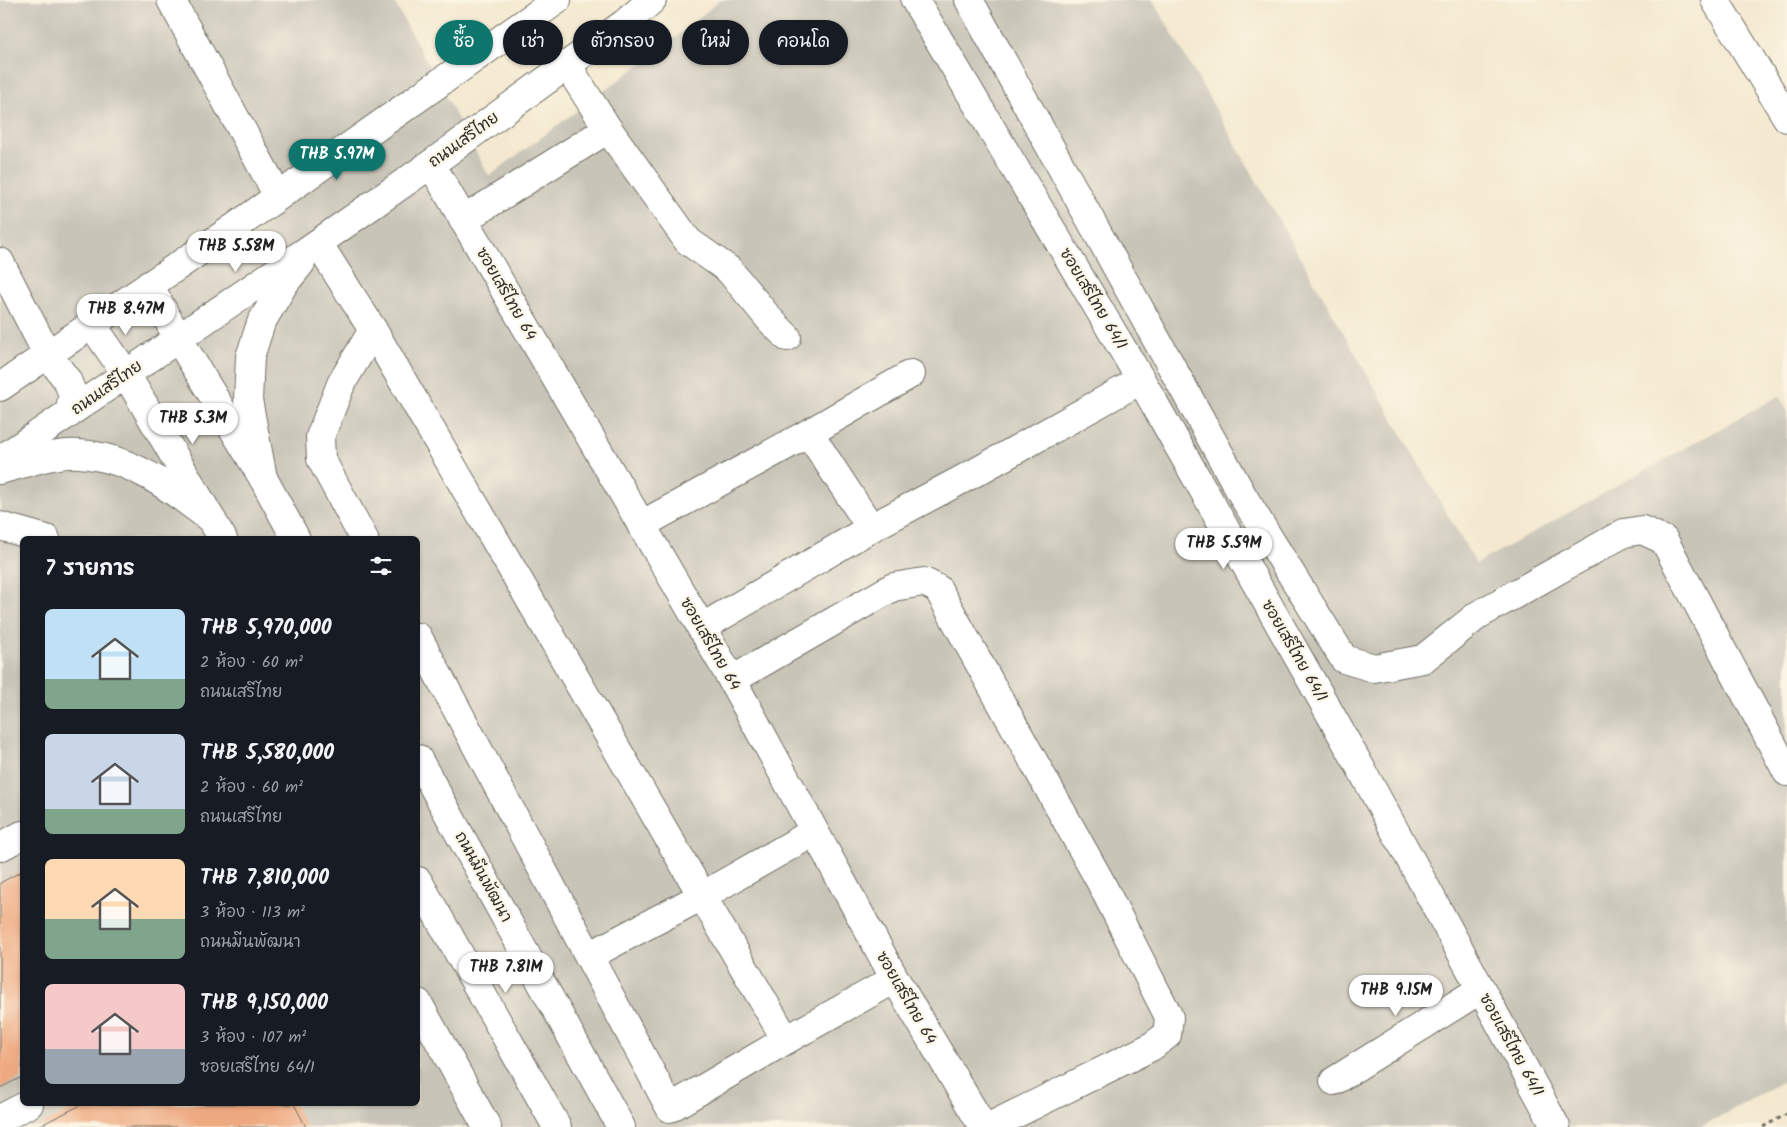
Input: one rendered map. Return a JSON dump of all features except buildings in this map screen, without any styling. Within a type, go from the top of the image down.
[{"type":"street","points":[[171,0],[278,196]]},
{"type":"street","name":"ถนนเสรีไทย","points":[[0,460],[431,164],[625,23],[652,0]]},
{"type":"street","name":"ซอยเสรีไทย 64/1","points":[[915,0],[1141,380],[1358,763],[1556,1127]]},
{"type":"street","points":[[969,0],[1244,498],[1344,659],[1374,668],[1423,659],[1478,614],[1624,534],[1642,530],[1664,540],[1787,772]]},
{"type":"street","points":[[1715,0],[1787,118]]},
{"type":"street","points":[[0,386],[278,196],[549,2]]},
{"type":"street","points":[[567,65],[608,129],[688,242],[729,270],[771,321],[787,337]]},
{"type":"street","points":[[463,220],[608,129]]},
{"type":"street","name":"ซอยเสรีไทย 64","points":[[431,164],[732,680],[894,980],[983,1127]]},
{"type":"street","points":[[263,478],[248,400],[250,357],[261,323],[284,284],[318,243],[373,330],[786,1040]]},
{"type":"street","points":[[0,262],[7,297],[46,354],[67,380],[73,395],[69,414]]},
{"type":"street","points":[[149,285],[178,338],[263,478],[294,536]]},
{"type":"street","points":[[91,323],[126,374],[218,529]]},
{"type":"street","points":[[362,536],[321,458],[320,437],[341,384],[373,330]]},
{"type":"street","points":[[641,525],[809,433],[911,374]]},
{"type":"street","points":[[701,628],[871,528],[1141,380]]},
{"type":"street","points":[[809,433],[871,528]]},
{"type":"street","points":[[0,470],[43,458],[78,454],[112,460],[143,471],[169,487],[218,529]]},
{"type":"street","points":[[0,526],[35,536]]},
{"type":"street","points":[[732,680],[893,587],[924,582],[938,589],[1100,881],[1169,1017],[1167,1035],[1151,1047],[989,1127]]},
{"type":"street","points":[[420,642],[676,1117],[786,1040],[894,980]]},
{"type":"street","name":"ถนนมีนพัฒนา","points":[[420,763],[620,1127]]},
{"type":"street","points":[[589,956],[702,896],[814,832]]},
{"type":"street","points":[[0,847],[20,836]]},
{"type":"street","points":[[420,885],[557,1127]]},
{"type":"street","points":[[1334,1081],[1480,988]]},
{"type":"street","points":[[420,1007],[487,1127]]},
{"type":"street","points":[[0,1119],[25,1106]]},
{"type":"path","points":[[1763,1127],[1787,1114]]},
{"type":"shaded area","points":[[0,0],[393,0],[489,176],[639,65],[672,65],[672,40],[682,32],[682,65],[749,65],[749,20],[696,20],[720,0],[1153,0],[1476,564],[1779,396],[1787,410],[1787,1079],[1701,1127],[0,1127]]}]
